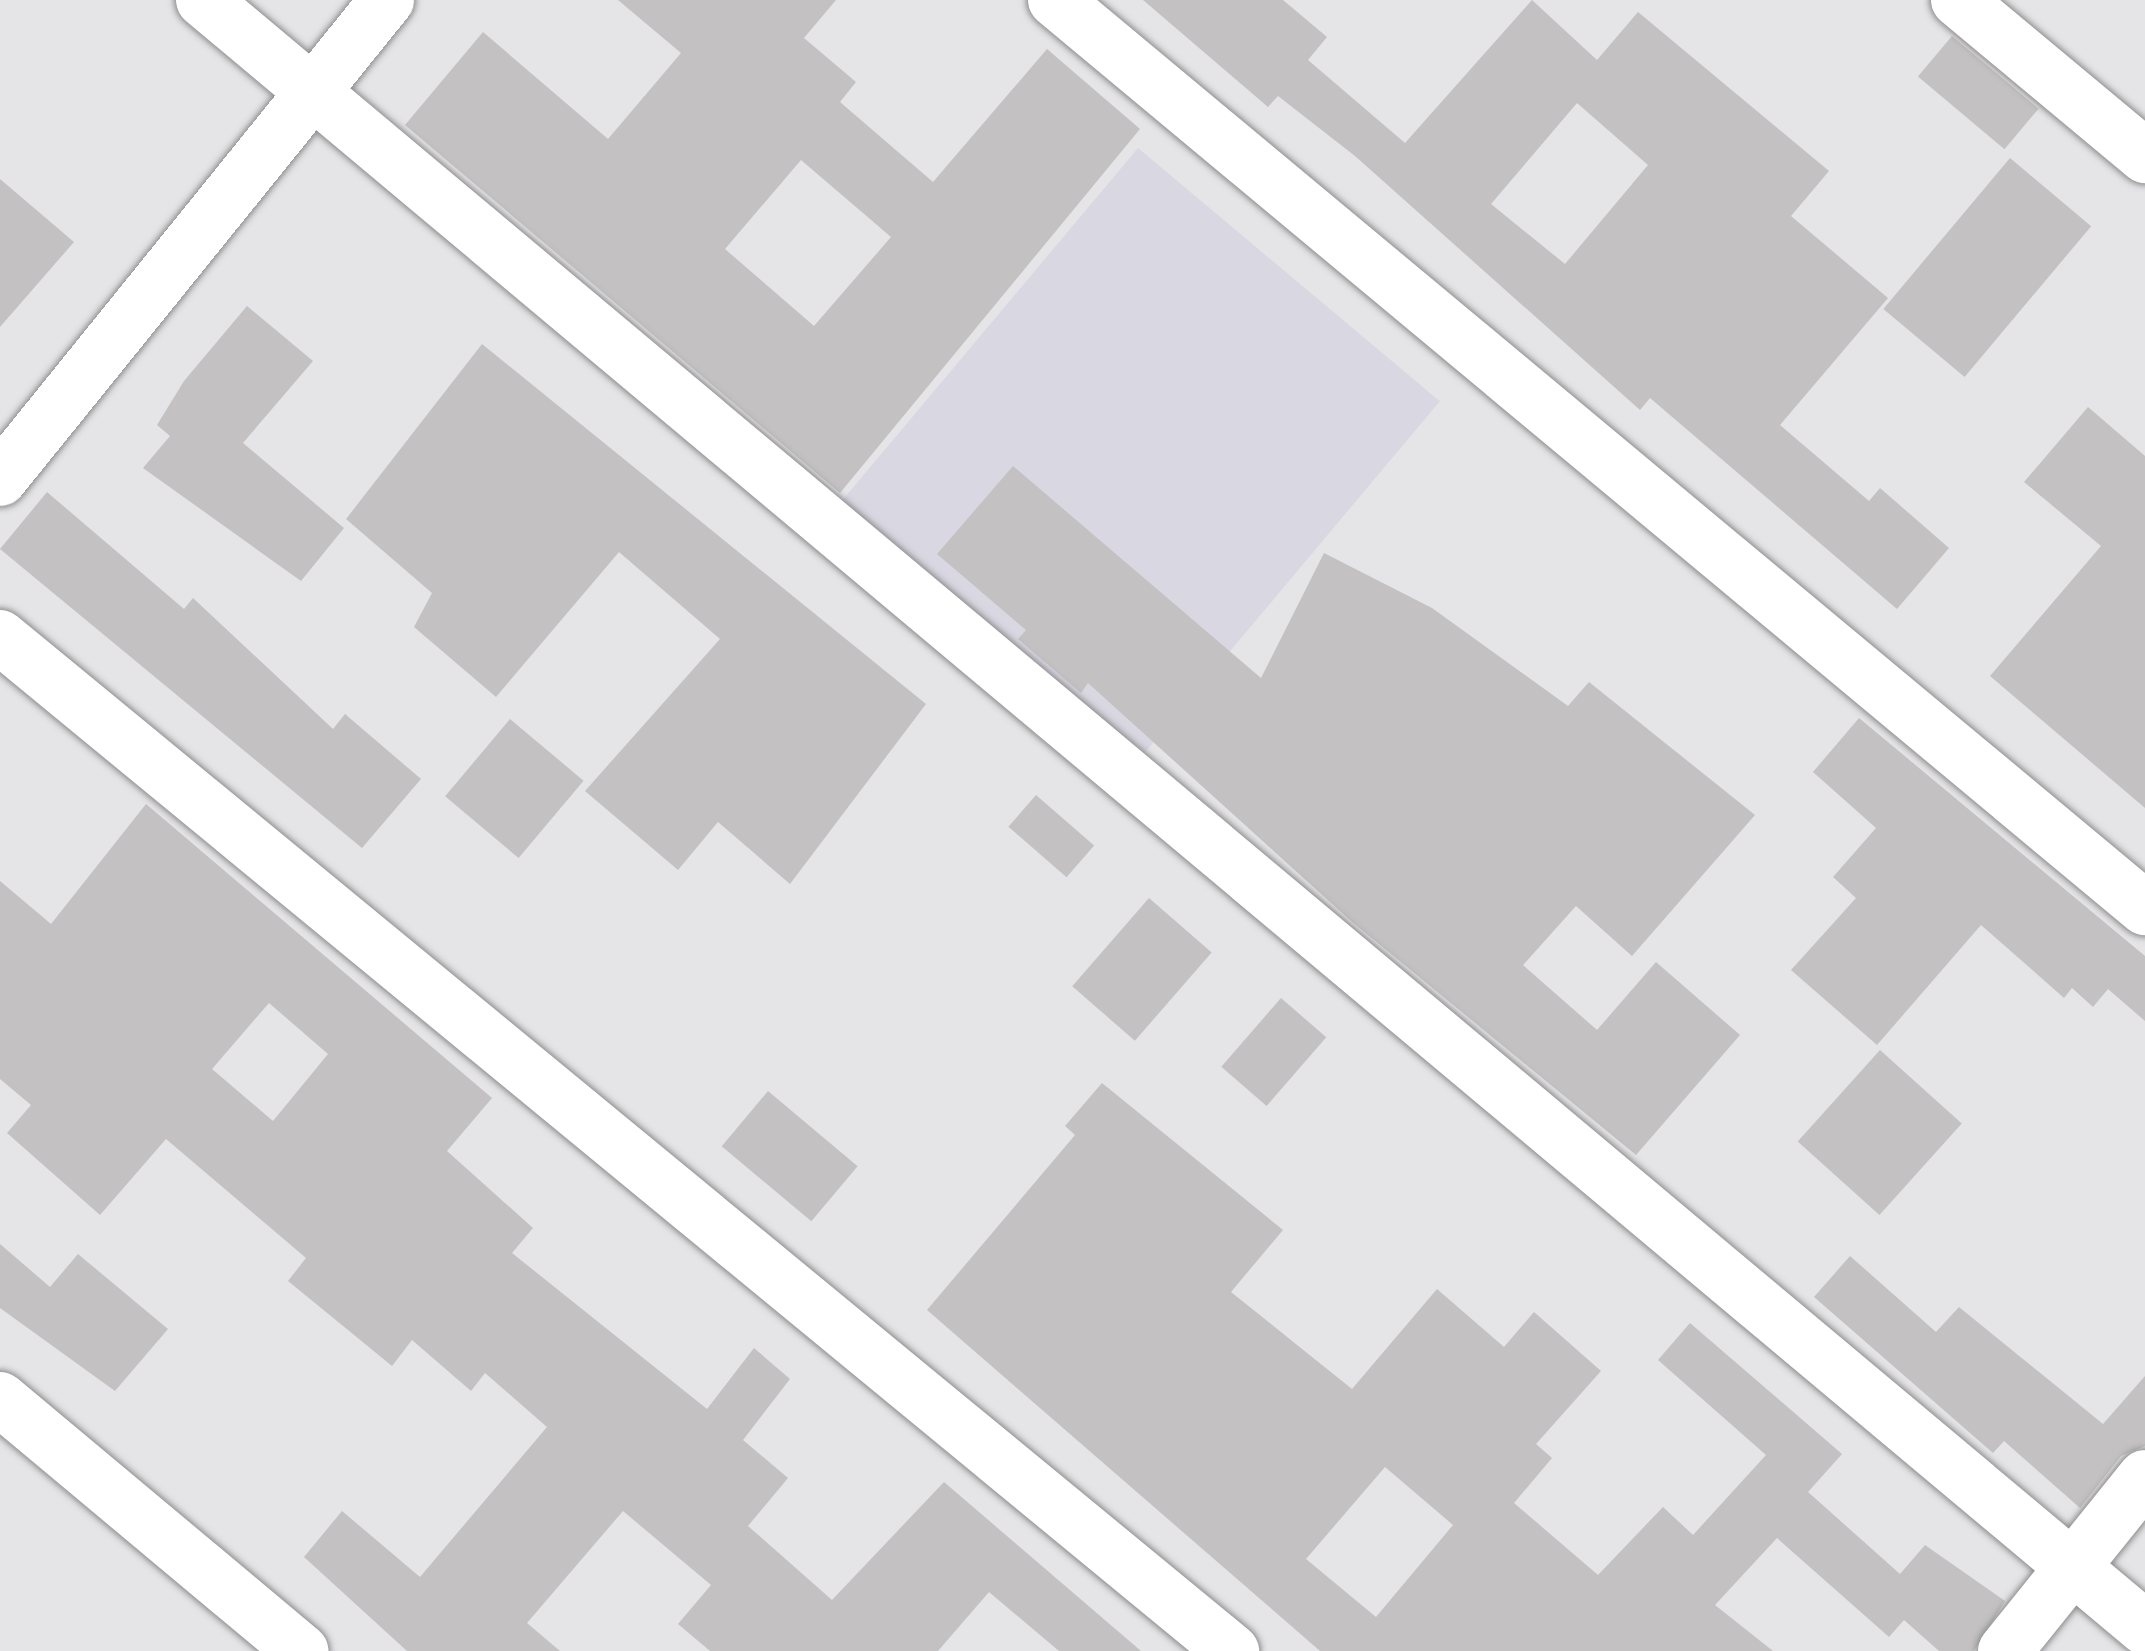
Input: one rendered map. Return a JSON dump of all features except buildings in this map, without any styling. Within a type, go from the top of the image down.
[{"type":"street","points":[[203,0],[2145,1628]]},
{"type":"street","points":[[0,479],[387,0]]},
{"type":"street","points":[[1054,0],[2145,908]]},
{"type":"street","points":[[1958,0],[2145,156]]},
{"type":"street","points":[[0,637],[1232,1651]]},
{"type":"street","points":[[0,1400],[301,1651]]},
{"type":"street","points":[[2005,1651],[2145,1477]]},
{"type":"shaded area","points":[[1138,148],[1440,401],[1139,760],[837,507]]}]
